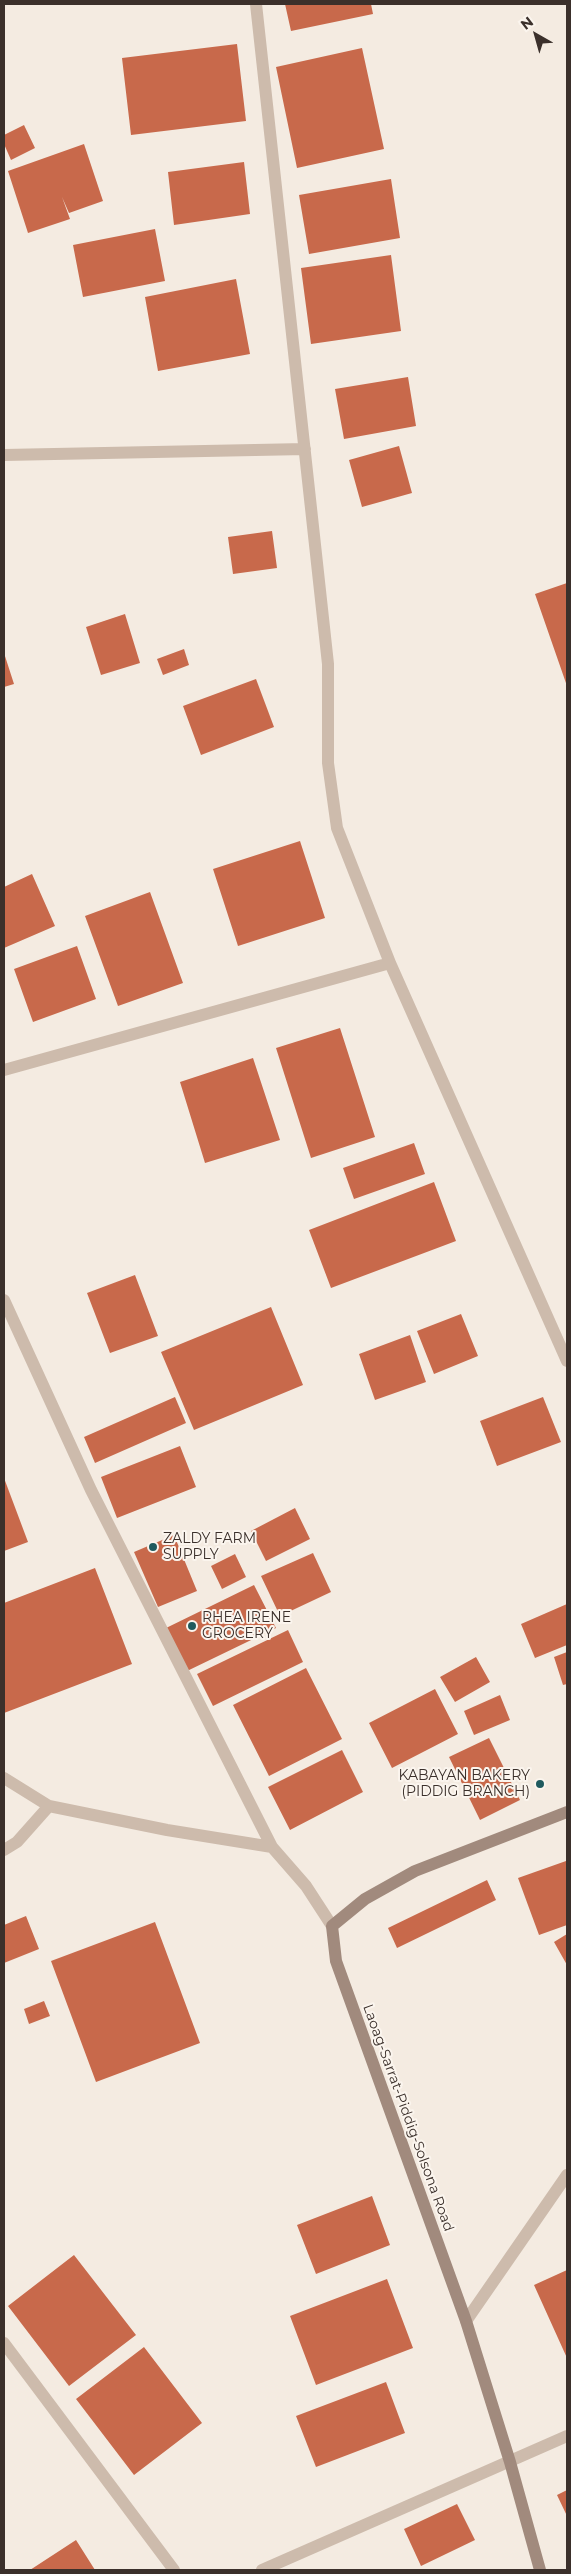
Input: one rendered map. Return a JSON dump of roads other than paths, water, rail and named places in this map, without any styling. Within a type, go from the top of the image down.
[{"type":"main road","points":[[332,1926],[366,1899],[415,1871],[567,1812]]},
{"type":"main road","name":"Laoag-Sarrat-Piddig-Solsona Road","points":[[332,1926],[336,1961],[466,2320],[510,2462],[540,2570]]},
{"type":"street","points":[[256,4],[328,664],[328,763],[337,828],[390,963],[567,1361]]},
{"type":"street","points":[[4,455],[305,449]]},
{"type":"street","points":[[4,1070],[390,963]]},
{"type":"street","points":[[4,1300],[91,1490],[272,1847],[306,1886],[332,1926]]},
{"type":"street","points":[[4,1778],[49,1806],[167,1830],[272,1847]]},
{"type":"street","points":[[4,1850],[16,1842],[49,1806]]},
{"type":"street","points":[[466,2320],[567,2175]]},
{"type":"street","points":[[4,2343],[174,2570]]},
{"type":"street","points":[[262,2570],[567,2436]]},
{"type":"place","name":"ZALDY FARM SUPPLY","points":[[153,1547]]},
{"type":"place","name":"RHEA IRENE GROCERY","points":[[192,1626]]},
{"type":"place","name":"KABAYAN BAKERY (PIDDIG BRANCH)","points":[[540,1784]]}]
